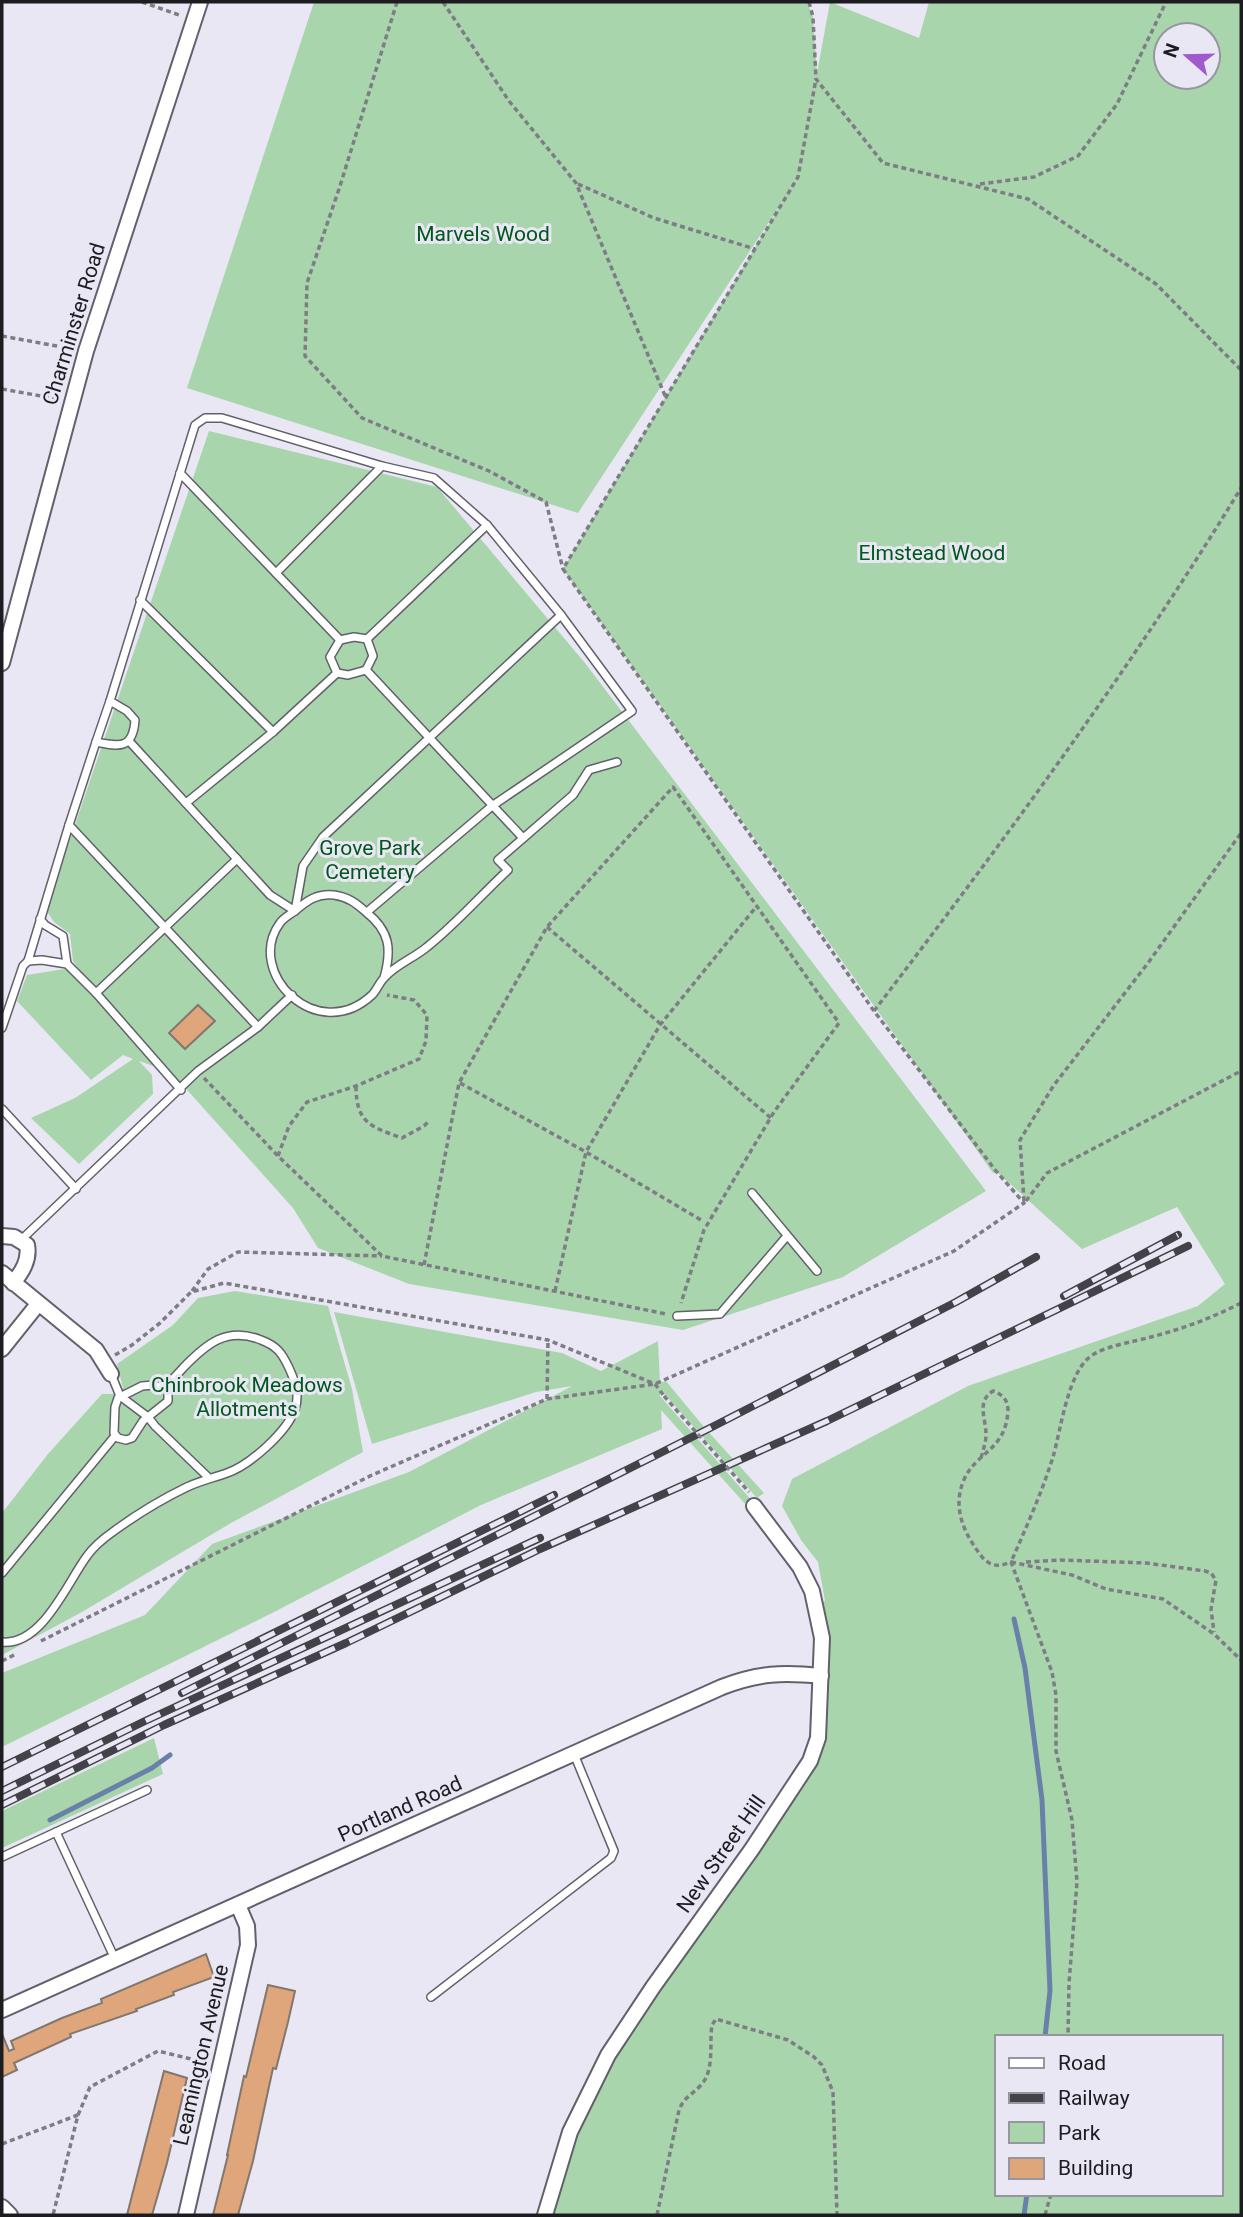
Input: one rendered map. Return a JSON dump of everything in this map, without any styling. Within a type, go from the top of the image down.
[{"type":"street","name":"Charminster Road","points":[[2,663],[86,351],[200,2]]},
{"type":"street","points":[[2,1236],[21,1240],[27,1245],[28,1255],[20,1275],[7,1278]]},
{"type":"street","points":[[7,1278],[96,1350],[108,1367]]},
{"type":"street","points":[[2,1349],[38,1304]]},
{"type":"street","name":"New Street Hill","points":[[545,2215],[570,2132],[608,2055],[752,1849],[810,1761],[818,1738],[822,1638],[812,1591],[800,1567],[752,1499]]},
{"type":"street","name":"Portland Road","points":[[2,2010],[750,1676],[821,1676]]},
{"type":"street","name":"Leamington Avenue","points":[[186,2215],[248,1945],[247,1926],[237,1905]]},
{"type":"street","points":[[2,2207],[10,2215]]},
{"type":"lane","points":[[2,1028],[23,966],[28,961],[195,425],[205,418],[222,418],[382,466],[434,478],[486,525],[561,615],[632,711],[492,806],[367,912]]},
{"type":"lane","points":[[276,573],[382,466]]},
{"type":"lane","points":[[180,473],[340,640]]},
{"type":"lane","points":[[367,639],[486,525]]},
{"type":"lane","points":[[141,600],[273,733]]},
{"type":"lane","points":[[295,911],[303,866],[323,837],[561,615]]},
{"type":"lane","points":[[337,673],[330,657],[340,640],[354,636],[367,639]]},
{"type":"lane","points":[[337,673],[348,675],[366,670],[373,656],[367,639]]},
{"type":"lane","points":[[366,670],[523,838]]},
{"type":"lane","points":[[186,803],[273,733],[337,673]]},
{"type":"lane","points":[[96,742],[122,745],[129,741],[134,732],[135,720],[127,710],[110,701]]},
{"type":"lane","points":[[129,741],[270,895],[295,911]]},
{"type":"lane","points":[[384,978],[428,946],[508,870],[498,860],[573,794],[589,770],[617,762]]},
{"type":"lane","points":[[69,825],[258,1027]]},
{"type":"lane","points":[[96,993],[237,859]]},
{"type":"lane","points":[[331,895],[351,899],[381,924],[387,941],[389,960],[384,978],[374,993],[360,1005],[342,1012],[324,1013],[306,1008],[278,982],[272,962],[272,942],[280,923],[295,911],[311,898],[331,895]]},
{"type":"lane","points":[[40,919],[63,936],[67,964]]},
{"type":"lane","points":[[28,961],[67,964],[181,1090]]},
{"type":"lane","points":[[21,1240],[198,1071],[258,1027],[292,995]]},
{"type":"lane","points":[[2,1109],[76,1189]]},
{"type":"lane","points":[[752,1194],[817,1270]]},
{"type":"lane","points":[[677,1316],[720,1314],[787,1236]]},
{"type":"lane","points":[[2,1642],[22,1640],[39,1626],[87,1556],[101,1541],[130,1519],[170,1496],[209,1478],[228,1473],[241,1465],[284,1428],[296,1407],[297,1388],[279,1350],[274,1345],[247,1334],[236,1334],[206,1346],[166,1388]]},
{"type":"lane","points":[[108,1367],[120,1396],[148,1417],[209,1478]]},
{"type":"lane","points":[[2,1573],[115,1436],[115,1406],[120,1396],[142,1386],[166,1388],[169,1392],[168,1401],[148,1417],[132,1438],[122,1440],[115,1436]]},
{"type":"lane","points":[[431,1997],[611,1858],[614,1851],[574,1754]]},
{"type":"lane","points":[[2,1857],[147,1790]]},
{"type":"lane","points":[[56,1832],[115,1959]]},
{"type":"path","points":[[142,2],[194,20]]},
{"type":"path","points":[[397,2],[307,283],[305,356],[362,418],[489,471],[545,502],[563,569],[874,1011],[996,1171],[1024,1203]]},
{"type":"path","points":[[443,2],[509,101],[576,183],[666,398]]},
{"type":"path","points":[[563,569],[798,177],[816,79],[813,17],[809,2]]},
{"type":"path","points":[[977,185],[1034,177],[1078,156],[1117,104],[1166,2]]},
{"type":"path","points":[[816,79],[883,163],[1028,199],[1156,284],[1241,370]]},
{"type":"path","points":[[576,183],[654,218],[755,249]]},
{"type":"path","points":[[2,336],[86,351]]},
{"type":"path","points":[[2,389],[71,402]]},
{"type":"path","points":[[874,1011],[987,863],[1073,741],[1182,585],[1241,488]]},
{"type":"path","points":[[108,1367],[160,1324],[191,1292],[208,1269],[238,1252],[382,1256],[424,1265],[555,1292],[677,1316],[704,1230],[771,1118],[839,1023],[673,787],[547,927],[459,1083],[424,1265]]},
{"type":"path","points":[[1024,1203],[1020,1140],[1054,1085],[1148,963],[1241,833]]},
{"type":"path","points":[[555,1292],[586,1153],[660,1025],[757,906]]},
{"type":"path","points":[[547,927],[771,1118]]},
{"type":"path","points":[[278,1156],[289,1126],[307,1102],[356,1086],[419,1059],[426,1041],[427,1015],[414,1000],[374,993]]},
{"type":"path","points":[[198,1071],[278,1156],[382,1256]]},
{"type":"path","points":[[39,1642],[372,1475],[547,1399],[655,1384],[954,1251],[1024,1203],[1047,1173],[1241,1071]]},
{"type":"path","points":[[459,1083],[701,1220]]},
{"type":"path","points":[[356,1086],[356,1103],[362,1119],[377,1129],[402,1138],[429,1121]]},
{"type":"path","points":[[191,1292],[224,1283],[548,1340],[655,1384],[752,1499]]},
{"type":"path","points":[[1068,2035],[1077,1882],[1072,1820],[1056,1751],[1056,1695],[1052,1672],[1011,1562],[1053,1457],[1069,1397],[1085,1361],[1100,1351],[1182,1328],[1216,1316],[1241,1303]]},
{"type":"path","points":[[547,1399],[548,1340]]},
{"type":"path","points":[[981,1458],[986,1431],[982,1408],[985,1398],[993,1391],[1004,1397],[1008,1404],[1007,1422],[994,1448],[981,1458],[962,1484],[959,1498],[961,1521],[965,1531],[986,1562],[998,1566],[1011,1562],[1019,1563],[1072,1575],[1106,1589],[1163,1599],[1214,1634],[1241,1660]]},
{"type":"path","points":[[1019,1563],[1060,1560],[1146,1563],[1205,1570],[1216,1580],[1211,1609],[1214,1634]]},
{"type":"path","points":[[2,1661],[26,1648]]},
{"type":"path","points":[[657,2215],[679,2110],[685,2098],[704,2080],[710,2062],[712,2025],[716,2019],[788,2040],[822,2065],[833,2092],[837,2215]]},
{"type":"path","points":[[53,2215],[78,2115],[90,2087],[158,2052],[219,2066]]},
{"type":"path","points":[[2,2144],[78,2115]]},
{"type":"path","points":[[1045,2215],[1050,2196]]},
{"type":"green space","points":[[314,2],[807,2],[813,17],[817,73],[830,2],[919,38],[929,2],[1241,2],[1241,2215],[549,2215],[569,2148],[607,2065],[820,1751],[828,1683],[822,1602],[825,1601],[818,1562],[801,1540],[782,1506],[792,1479],[968,1386],[1198,1306],[1225,1284],[1177,1207],[1082,1249],[997,1172],[993,1173],[563,569],[784,199],[578,513],[187,388]]},
{"type":"green space","name":"Grove Park Cemetery","points":[[209,431],[437,487],[585,663],[986,1191],[843,1277],[683,1330],[409,1284],[318,1248],[293,1208],[171,1072],[139,1061],[152,1075],[153,1094],[79,1164],[31,1118],[75,1098],[133,1059],[123,1055],[91,1080],[17,1001],[27,975],[77,967],[73,961],[70,934],[54,922],[46,910]]},
{"type":"green space","name":"Chinbrook Meadows Allotments","points":[[235,1291],[328,1306],[352,1389],[363,1452],[231,1523],[82,1612],[2,1655],[2,1513],[48,1454],[102,1394],[115,1394],[123,1388],[117,1364],[173,1325],[198,1298]]},
{"type":"green space","points":[[334,1312],[562,1353],[601,1371],[658,1341],[660,1383],[666,1381],[764,1493],[757,1498],[660,1389],[660,1396],[753,1502],[746,1505],[661,1410],[662,1429],[481,1505],[274,1612],[2,1747],[2,1673],[145,1615],[212,1544],[409,1472],[572,1386],[536,1392],[372,1444]]},
{"type":"green space","points":[[154,1738],[163,1774],[2,1848],[2,1811]]},
{"type":"building","points":[[198,1005],[215,1021],[185,1049],[169,1033]]},
{"type":"building","points":[[206,1954],[214,1977],[173,1992],[174,1995],[136,2009],[137,2011],[70,2034],[71,2037],[14,2063],[17,2070],[2,2077],[2,2034],[9,2051],[14,2049],[11,2041],[102,2003],[101,1999]]},
{"type":"building","points":[[268,1985],[295,1991],[288,2022],[276,2069],[273,2068],[238,2215],[213,2215],[244,2076],[246,2077]]},
{"type":"building","points":[[164,2071],[187,2078],[167,2163],[152,2215],[127,2215]]},
{"type":"waterway","points":[[1014,1619],[1025,1668],[1042,1800],[1050,1991],[1045,2035]]},
{"type":"waterway","points":[[50,1820],[152,1768],[170,1755]]},
{"type":"waterway","points":[[1024,2215],[1027,2196]]},
{"type":"railway","points":[[1064,1296],[1178,1235]]},
{"type":"railway","points":[[2,1805],[164,1725],[346,1643],[540,1549],[827,1421],[1188,1246]]},
{"type":"railway","points":[[182,1693],[714,1426],[956,1302],[1036,1257]]},
{"type":"railway","points":[[2,1767],[554,1495]]},
{"type":"railway","points":[[2,1791],[145,1721],[540,1538]]},
{"type":"park label","name":"Marvels Wood","points":[[483,234]]},
{"type":"park label","name":"Elmstead Wood","points":[[932,553]]}]
